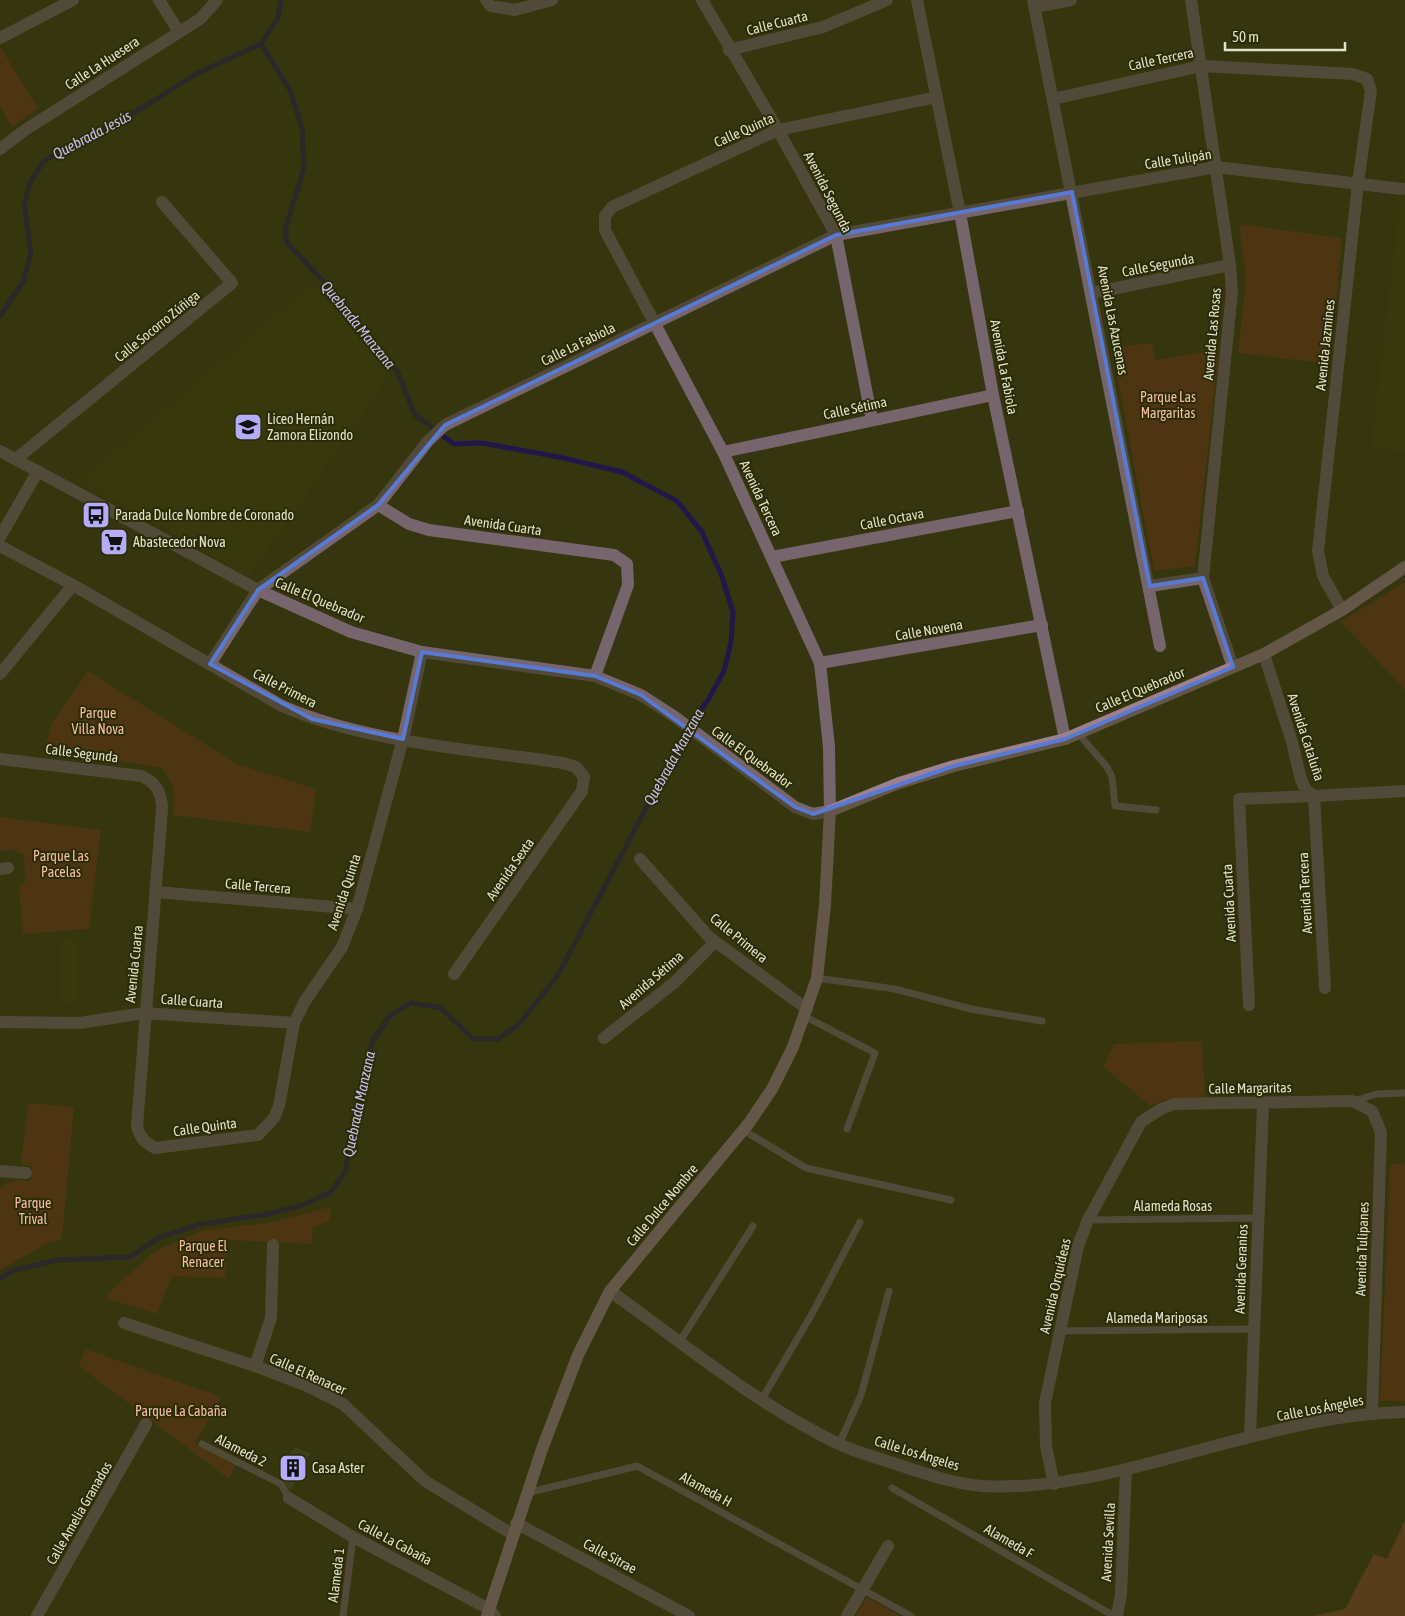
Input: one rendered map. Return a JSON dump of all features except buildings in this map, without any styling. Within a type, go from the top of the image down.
[{"type":"street","points":[[0,38],[73,0]]},
{"type":"street","points":[[159,0],[179,32]]},
{"type":"street","name":"Calle La Huesera","points":[[0,149],[25,130],[200,19],[216,0]]},
{"type":"street","points":[[489,3],[515,10],[552,0]]},
{"type":"street","name":"Avenida Segunda","points":[[702,0],[778,130],[836,235],[872,420]]},
{"type":"street","name":"Calle Cuarta","points":[[730,50],[823,27],[887,0]]},
{"type":"street","name":"Avenida La Fabiola","points":[[917,0],[960,213],[993,395],[1066,739]]},
{"type":"street","points":[[1034,4],[1070,0]]},
{"type":"street","name":"Avenida Las Rosas","points":[[1191,0],[1230,266],[1232,292],[1203,578],[1233,667]]},
{"type":"street","name":"Avenida Las Azucenas","points":[[1034,4],[1150,586],[1160,646]]},
{"type":"street","name":"Calle Tercera","points":[[1053,99],[1201,66],[1353,74],[1367,79]]},
{"type":"street","name":"Avenida Jazmines","points":[[1342,610],[1323,576],[1318,551],[1358,183],[1371,91],[1367,79]]},
{"type":"street","name":"Calle Quinta","points":[[604,216],[612,208],[778,130],[937,97]]},
{"type":"street","name":"Calle Tulipán","points":[[960,213],[1216,167],[1402,189]]},
{"type":"street","name":"Calle Socorro Zúñiga","points":[[16,459],[232,283],[162,202]]},
{"type":"street","name":"Calle La Fabiola","points":[[258,590],[378,505],[428,441],[445,425],[836,235],[960,213]]},
{"type":"street","name":"Avenida Tercera","points":[[604,216],[605,230],[656,323],[722,452],[820,664],[829,748],[830,811]]},
{"type":"street","name":"Calle Segunda","points":[[1092,293],[1230,266]]},
{"type":"street","name":"Calle Sétima","points":[[722,452],[993,395]]},
{"type":"street","name":"Calle El Quebrador","points":[[0,451],[258,590],[352,632],[422,652],[596,676],[641,695],[795,807],[814,814],[830,811],[899,783],[954,766],[1066,739],[1077,732],[1264,654],[1342,610],[1405,567]]},
{"type":"street","points":[[0,537],[38,471]]},
{"type":"street","name":"Avenida Cuarta","points":[[378,505],[409,524],[429,530],[614,555],[627,564],[628,585],[596,676]]},
{"type":"street","name":"Calle Octava","points":[[772,557],[1018,511]]},
{"type":"street","name":"Calle Primera","points":[[0,546],[73,585],[282,706],[312,719],[403,739],[563,763],[576,767],[584,777]]},
{"type":"street","points":[[1150,586],[1203,578]]},
{"type":"street","points":[[0,674],[73,585]]},
{"type":"street","points":[[210,664],[258,590]]},
{"type":"street","name":"Calle Novena","points":[[820,664],[1042,625]]},
{"type":"street","name":"Avenida Quinta","points":[[267,1128],[279,1106],[294,1023],[306,1001],[342,947],[357,909],[403,739],[422,652]]},
{"type":"street","name":"Avenida Cataluña","points":[[1264,654],[1292,742],[1301,780],[1306,790],[1314,796],[1405,791]]},
{"type":"street","name":"Calle Segunda","points":[[0,759],[141,776],[150,779],[157,787]]},
{"type":"street","name":"Avenida Sexta","points":[[454,974],[572,808],[582,792],[584,777]]},
{"type":"street","name":"Avenida Cuarta","points":[[145,1143],[140,1136],[137,1126],[144,1013],[162,809],[162,797],[157,787]]},
{"type":"street","name":"Avenida Tercera","points":[[1314,796],[1325,988]]},
{"type":"street","name":"Avenida Cuarta","points":[[1249,1005],[1238,800],[1314,796]]},
{"type":"street","name":"Calle Dulce Nombre","points":[[490,1614],[514,1528],[578,1355],[610,1291],[743,1130],[772,1089],[793,1047],[817,978],[825,905],[830,811]]},
{"type":"street","name":"Calle Primera","points":[[640,859],[715,942],[805,1012]]},
{"type":"street","name":"Calle Tercera","points":[[156,892],[357,909]]},
{"type":"street","name":"Avenida Sétima","points":[[604,1038],[675,982],[715,942]]},
{"type":"street","name":"Calle Cuarta","points":[[0,1022],[80,1023],[144,1013],[294,1023]]},
{"type":"street","name":"Calle Margaritas","points":[[1152,1114],[1174,1104],[1352,1101]]},
{"type":"street","name":"Avenida Tulipanes","points":[[1352,1101],[1372,1111],[1381,1132],[1372,1413]]},
{"type":"street","name":"Avenida Geranios","points":[[1250,1437],[1263,1103]]},
{"type":"street","name":"Avenida Orquídeas","points":[[1054,1484],[1046,1446],[1045,1403],[1078,1246],[1088,1220],[1141,1122],[1152,1114]]},
{"type":"street","name":"Calle Quinta","points":[[145,1143],[155,1148],[170,1147],[258,1135],[267,1128]]},
{"type":"street","points":[[0,1171],[26,1173]]},
{"type":"street","points":[[255,1366],[271,1318],[273,1245]]},
{"type":"street","name":"Calle Los Ángeles","points":[[610,1291],[762,1399],[839,1444],[949,1481],[982,1486],[1054,1484],[1126,1469],[1250,1437],[1372,1413],[1405,1412]]},
{"type":"street","name":"Calle El Renacer","points":[[124,1323],[255,1366],[307,1386],[343,1404],[425,1481],[480,1513],[514,1528]]},
{"type":"street","name":"Calle Amelia Granados","points":[[37,1616],[146,1424]]},
{"type":"street","name":"Avenida Sevilla","points":[[1115,1616],[1121,1594],[1126,1469]]},
{"type":"street","name":"Calle La Cabaña","points":[[289,1498],[353,1537],[490,1614]]},
{"type":"street","name":"Calle Sitrae","points":[[514,1528],[689,1616]]},
{"type":"street","points":[[847,1616],[888,1546]]},
{"type":"lane","points":[[1077,732],[1107,767],[1112,777],[1115,806],[1156,810]]},
{"type":"lane","points":[[817,978],[895,989],[971,1009],[1042,1021]]},
{"type":"lane","points":[[805,1012],[875,1053],[847,1128]]},
{"type":"lane","points":[[1352,1101],[1377,1094],[1405,1093]]},
{"type":"lane","points":[[743,1130],[806,1168],[951,1200]]},
{"type":"lane","name":"Alameda Rosas","points":[[1088,1220],[1258,1218]]},
{"type":"lane","points":[[762,1399],[813,1312],[860,1222]]},
{"type":"lane","points":[[680,1341],[752,1226]]},
{"type":"lane","points":[[839,1444],[861,1396],[889,1291]]},
{"type":"lane","name":"Alameda Mariposas","points":[[1060,1331],[1254,1329]]},
{"type":"lane","name":"Alameda 2","points":[[202,1444],[281,1484],[289,1498]]},
{"type":"lane","name":"Alameda H","points":[[527,1493],[637,1466],[911,1616]]},
{"type":"lane","name":"Alameda F","points":[[892,1488],[1115,1616]]},
{"type":"lane","name":"Alameda 1","points":[[343,1616],[353,1537]]},
{"type":"highlighted area","points":[[1072,192],[1150,586],[1203,578],[1233,667],[1065,739],[954,766],[813,814],[795,807],[641,695],[595,676],[422,652],[403,739],[312,719],[210,664],[258,590],[378,505],[445,425],[836,235]]},
{"type":"shaded area","points":[[1405,160],[1405,452],[1371,449]]},
{"type":"shaded area","name":"Liceo Hernán Zamora Elizondo","points":[[312,284],[391,374],[248,577],[81,480]]},
{"type":"shaded area","points":[[61,939],[78,939],[77,1004],[60,1004]]},
{"type":"shaded area","points":[[1405,1520],[1405,1616],[1313,1616],[1345,1609],[1374,1554],[1387,1559]]},
{"type":"green space","points":[[0,47],[38,108],[12,127],[0,106]]},
{"type":"green space","points":[[1239,224],[1342,238],[1330,364],[1238,353],[1246,280]]},
{"type":"green space","name":"Parque Las Margaritas","points":[[1152,343],[1156,360],[1219,350],[1195,566],[1154,571],[1112,348]]},
{"type":"green space","points":[[1405,582],[1405,690],[1341,622]]},
{"type":"green space","name":"Parque Villa Nova","points":[[88,671],[237,764],[316,789],[310,832],[173,815],[174,790],[170,779],[162,768],[44,749],[53,721]]},
{"type":"green space","name":"Parque Las Pacelas","points":[[0,817],[101,830],[89,929],[23,934],[19,886],[25,882],[24,855],[10,849],[0,851]]},
{"type":"green space","points":[[1202,1041],[1205,1098],[1166,1099],[1150,1106],[1104,1067],[1114,1044]]},
{"type":"green space","name":"Parque Trival","points":[[28,1103],[74,1107],[62,1239],[46,1244],[0,1270],[0,1188],[7,1183],[15,1181],[31,1181],[32,1166],[21,1164]]},
{"type":"green space","points":[[1405,1163],[1405,1401],[1380,1401],[1390,1165]]},
{"type":"green space","name":"Parque El Renacer","points":[[330,1207],[330,1221],[313,1227],[311,1244],[228,1240],[225,1278],[172,1276],[157,1314],[106,1298],[109,1292],[155,1251],[201,1231],[273,1222]]},
{"type":"green space","name":"Parque La Cabaña","points":[[86,1349],[221,1397],[195,1444],[235,1465],[229,1479],[79,1366]]},
{"type":"green space","points":[[867,1597],[900,1616],[856,1616]]},
{"type":"waterway","points":[[261,44],[278,18],[281,0]]},
{"type":"waterway","name":"Quebrada Jesús","points":[[0,316],[23,282],[31,253],[24,204],[31,181],[44,161],[142,108],[198,73],[261,44]]},
{"type":"waterway","name":"Quebrada Manzana","points":[[0,1279],[12,1271],[57,1260],[130,1257],[160,1237],[201,1224],[263,1215],[300,1206],[330,1193],[345,1172],[372,1042],[390,1015],[411,1003],[441,1008],[473,1039],[498,1039],[519,1024],[558,975],[690,725],[708,700],[724,671],[731,642],[733,612],[721,574],[702,532],[677,501],[622,472],[559,457],[482,443],[454,444],[415,415],[397,371],[329,287],[287,243],[285,230],[304,168],[302,128],[290,90],[261,44]]},
{"type":"place","name":"Liceo Hernán Zamora Elizondo","points":[[248,427]]},
{"type":"place","name":"Parada Dulce Nombre de Coronado","points":[[96,515]]},
{"type":"place","name":"Abastecedor Nova","points":[[114,542]]},
{"type":"place","name":"Casa Aster","points":[[293,1468]]}]
